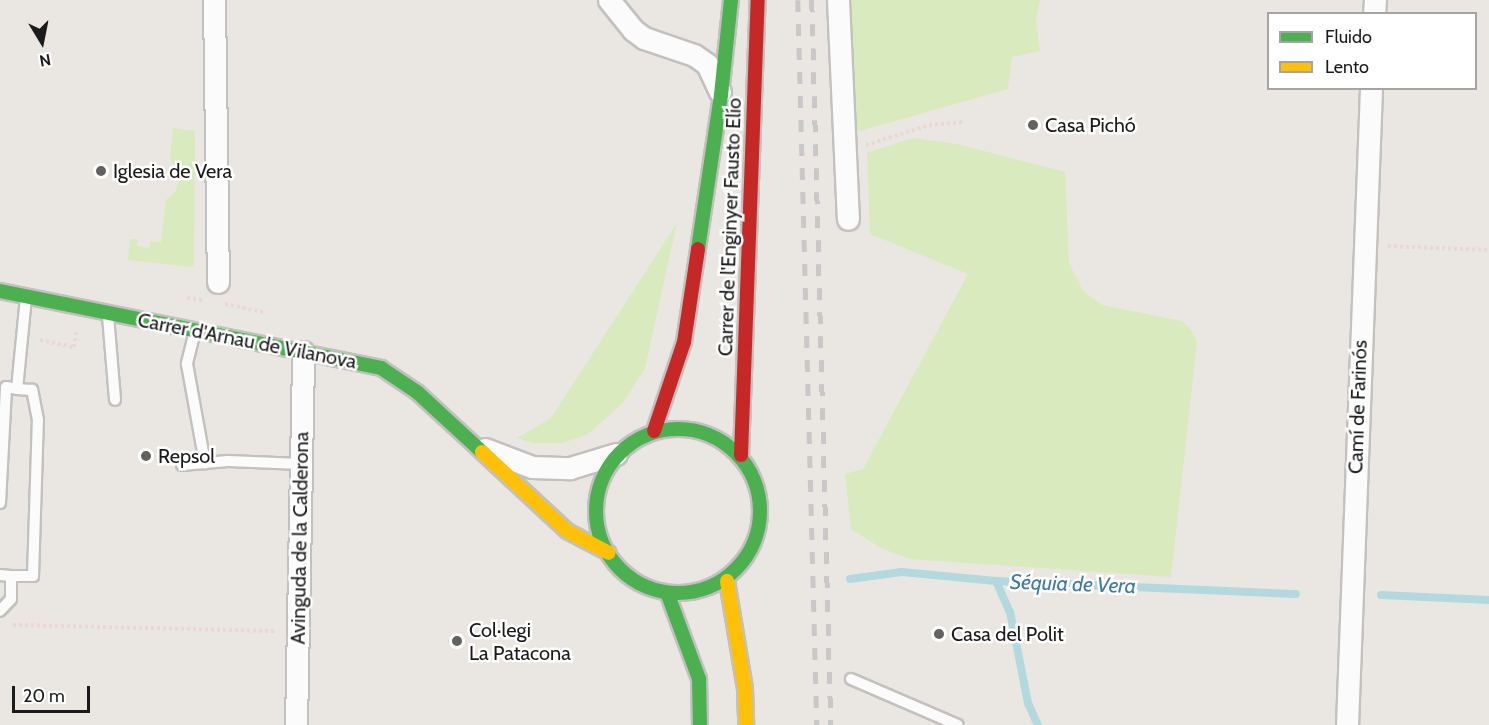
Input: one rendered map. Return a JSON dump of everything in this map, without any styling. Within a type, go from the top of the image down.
[{"type":"main road","name":"Carrer de l'Enginyer Fausto Elío","points":[[654,431],[684,342],[722,95],[731,0]]},
{"type":"main road","name":"Carrer de l'Enginyer Fausto Elío","points":[[741,455],[758,0]]},
{"type":"main road","name":"Carrer d'Arnau de Vilanova","points":[[0,291],[381,368],[417,392],[468,442],[567,531],[609,553]]},
{"type":"main road","points":[[678,427],[701,430],[723,440],[741,455],[753,479],[758,508],[753,535],[747,551],[727,581],[688,596],[668,595],[637,584],[621,570],[609,553],[600,530],[599,507],[604,479],[616,454],[634,440],[654,431],[678,427]]},
{"type":"main road","points":[[727,581],[745,688],[746,725]]},
{"type":"main road","points":[[668,595],[699,679],[700,725]]},
{"type":"street","points":[[214,0],[218,282]]},
{"type":"street","points":[[609,0],[633,30],[644,38],[694,55],[707,64],[722,95]]},
{"type":"street","points":[[838,0],[848,219]]},
{"type":"street","name":"Camí de Farinós","points":[[1347,725],[1363,245],[1371,90]]},
{"type":"street","name":"Avinguda de la Calderona","points":[[296,725],[303,351]]},
{"type":"street","name":"Carrer d'Arnau de Vilanova","points":[[468,442],[532,467],[570,468],[616,454]]},
{"type":"lane","points":[[17,389],[26,296]]},
{"type":"lane","points":[[107,313],[115,400]]},
{"type":"lane","points":[[195,330],[187,364],[205,463]]},
{"type":"lane","points":[[0,503],[6,387],[32,390],[38,420],[33,576],[6,575],[11,599],[0,611]]},
{"type":"lane","points":[[182,465],[228,461],[301,464]]},
{"type":"lane","points":[[851,679],[958,725]]},
{"type":"path","points":[[845,151],[929,125],[964,122]]},
{"type":"path","points":[[1363,245],[1489,250]]},
{"type":"path","points":[[12,625],[299,632]]},
{"type":"green space","points":[[848,0],[1040,0],[1036,21],[1040,51],[1012,57],[1008,89],[860,131],[854,129]]},
{"type":"green space","points":[[173,128],[195,131],[194,267],[128,260],[130,239],[137,239],[137,246],[149,248],[151,241],[161,242],[166,200],[176,191],[178,180],[177,170],[170,159]]},
{"type":"green space","points":[[913,138],[957,144],[1065,172],[1069,263],[1083,291],[1102,305],[1182,321],[1191,330],[1197,341],[1171,577],[909,559],[881,548],[851,529],[845,474],[863,469],[968,274],[870,234],[867,153]]},
{"type":"green space","points":[[677,223],[645,368],[623,403],[588,434],[563,443],[533,443],[517,438],[551,418]]},
{"type":"waterway","name":"Séquia de Vera","points":[[850,579],[902,572],[996,581],[1296,594]]},
{"type":"waterway","points":[[996,581],[1010,612],[1028,703],[1038,725]]},
{"type":"waterway","name":"Séquia de Vera","points":[[1381,595],[1489,600]]},
{"type":"railway","points":[[798,0],[817,725]]},
{"type":"railway","points":[[812,0],[831,725]]},
{"type":"traffic: fast","points":[[698,249],[721,95],[731,0]]},
{"type":"traffic: fast","points":[[0,291],[381,368],[417,392],[482,452]]},
{"type":"traffic: fast","points":[[678,429],[709,435],[736,453],[754,480],[760,511],[754,542],[736,569],[709,587],[678,593],[647,587],[620,569],[602,542],[596,511],[602,480],[620,453],[647,435],[678,429]]},
{"type":"traffic: fast","points":[[668,595],[699,679],[700,725]]},
{"type":"traffic: slow","points":[[482,452],[567,531],[609,553]]},
{"type":"traffic: slow","points":[[727,581],[745,689],[746,725]]},
{"type":"traffic: jam","points":[[741,455],[758,0]]},
{"type":"traffic: jam","points":[[654,431],[684,342],[698,249]]},
{"type":"place","name":"Casa Pichó","points":[[1033,125]]},
{"type":"place","name":"Iglesia de Vera","points":[[101,171]]},
{"type":"place","name":"Repsol","points":[[146,456]]},
{"type":"place","name":"Casa del Polit","points":[[939,634]]},
{"type":"place","name":"Col·legi La Patacona","points":[[457,641]]}]
